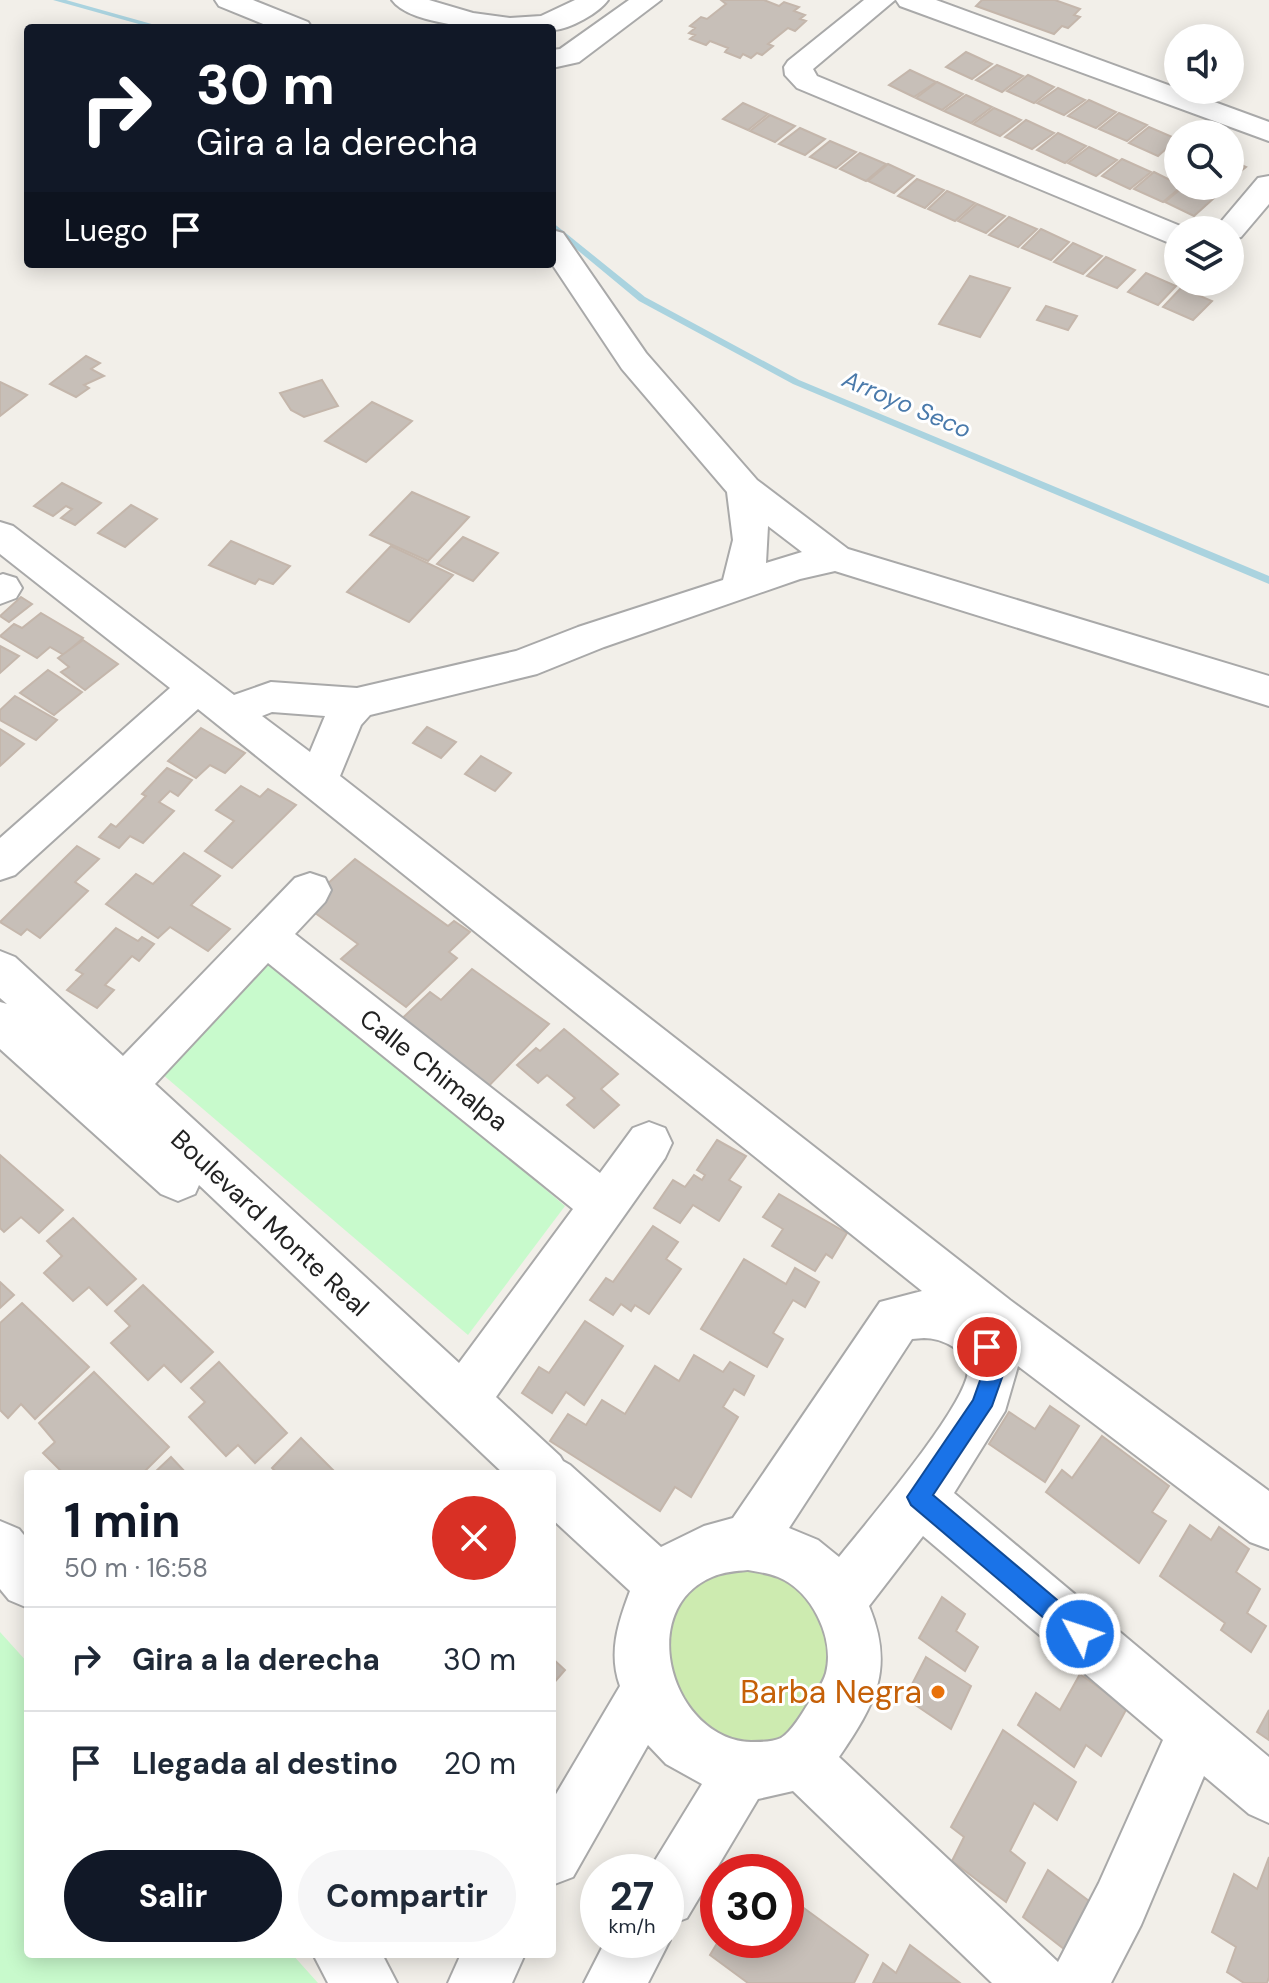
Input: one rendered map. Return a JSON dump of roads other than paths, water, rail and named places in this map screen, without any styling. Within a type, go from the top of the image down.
[{"type":"street","points":[[229,0],[288,24]]},
{"type":"street","points":[[544,24],[573,13],[594,0]]},
{"type":"street","points":[[556,58],[569,56],[647,0]]},
{"type":"street","points":[[881,0],[798,67],[799,75],[807,82],[1164,229]]},
{"type":"street","points":[[910,0],[1269,132]]},
{"type":"street","points":[[429,13],[501,24]]},
{"type":"street","points":[[1242,216],[1269,185]]},
{"type":"street","points":[[556,246],[634,361],[744,489],[835,558],[1269,691]]},
{"type":"street","points":[[738,589],[750,563],[754,538],[744,489]]},
{"type":"street","points":[[0,535],[318,781],[982,1324],[1269,1523]]},
{"type":"street","points":[[0,863],[212,700],[271,697],[357,703],[523,664],[591,637],[792,568],[835,558]]},
{"type":"street","points":[[318,781],[344,717],[357,703]]},
{"type":"street","points":[[123,1087],[310,890]]},
{"type":"street","name":"Calle Chimalpa","points":[[266,936],[602,1203]]},
{"type":"street","name":"Boulevard Monte Real","points":[[0,970],[538,1470]]},
{"type":"street","name":"Boulevard Monte Real","points":[[0,1021],[500,1470]]},
{"type":"street","points":[[463,1400],[602,1203],[649,1143]]},
{"type":"street","points":[[748,1543],[897,1319],[914,1313],[937,1314],[982,1324]]},
{"type":"street","points":[[839,1601],[918,1497],[981,1406],[993,1372],[982,1324]]},
{"type":"street","points":[[556,1487],[656,1597]]},
{"type":"street","points":[[918,1497],[1269,1794]]},
{"type":"street","points":[[556,1520],[656,1597]]},
{"type":"street","points":[[748,1543],[784,1551],[815,1570],[839,1601],[851,1628],[855,1659],[852,1689],[800,1759],[772,1769],[743,1770],[714,1763],[686,1747],[663,1722],[648,1692],[643,1636],[656,1597],[679,1567],[722,1545],[748,1543]]},
{"type":"street","points":[[0,1548],[24,1576]]},
{"type":"street","points":[[556,1849],[648,1692]]},
{"type":"street","points":[[1079,1983],[1120,1904],[1195,1732]]},
{"type":"street","points":[[800,1759],[1036,1983]]},
{"type":"street","points":[[684,1867],[743,1770]]},
{"type":"street","points":[[346,1958],[367,1983]]},
{"type":"street","points":[[478,1983],[493,1958]]},
{"type":"street","points":[[614,1983],[629,1958]]},
{"type":"waterway","name":"Arroyo Seco","points":[[57,0],[147,24]]},
{"type":"waterway","name":"Arroyo Seco","points":[[556,228],[642,299],[796,382],[1269,580]]},
{"type":"place","name":"Barba Negra","points":[[938,1692]]}]
